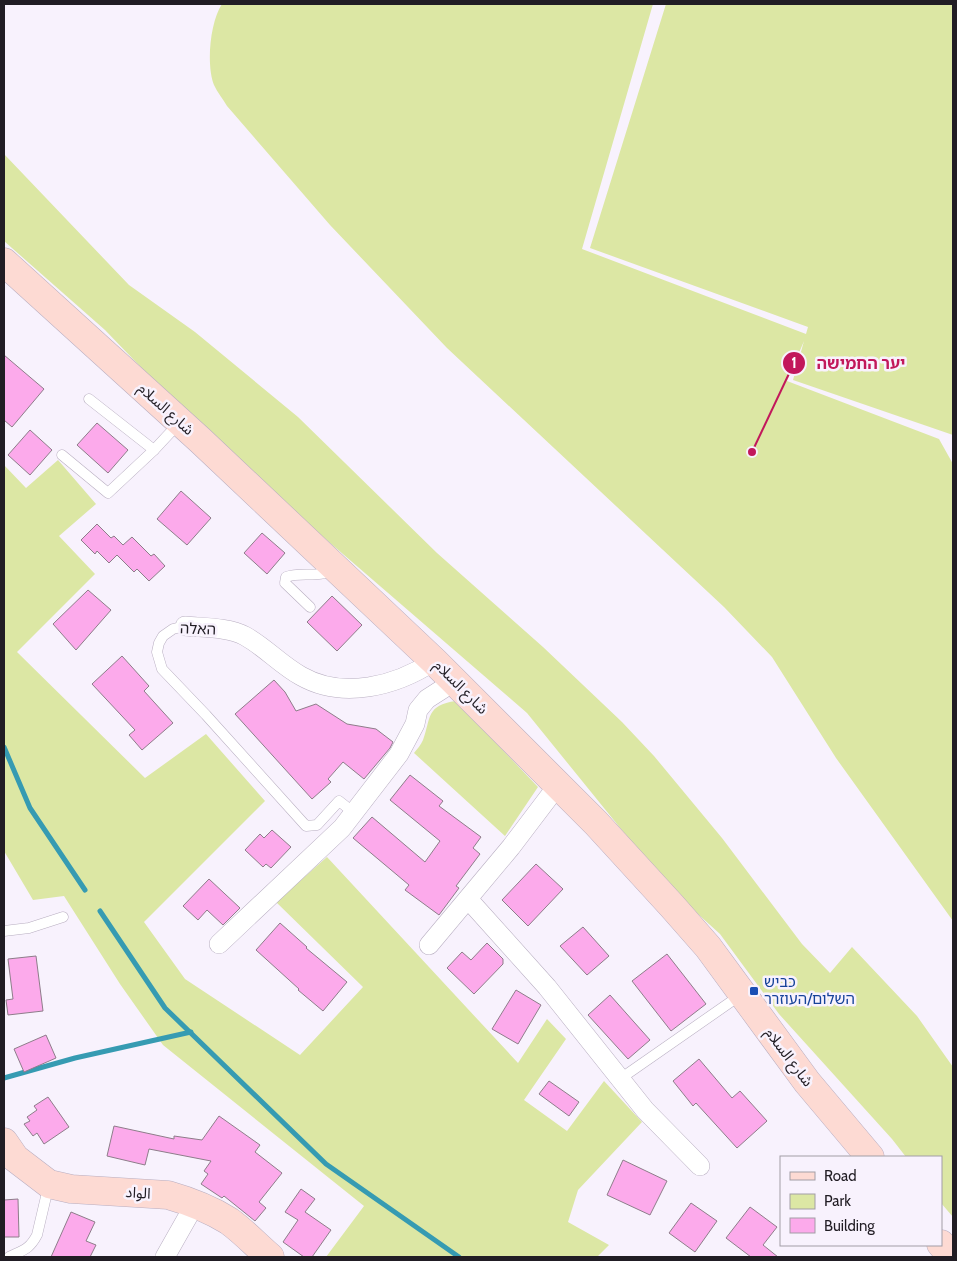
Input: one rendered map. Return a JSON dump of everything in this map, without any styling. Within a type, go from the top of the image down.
[{"type":"main road","name":"شارع السلام","points":[[4,262],[180,422],[455,681],[631,860],[708,947],[807,1082],[869,1156]]},
{"type":"main road","name":"الواد","points":[[4,1142],[15,1158],[49,1184],[71,1188],[168,1195],[195,1204],[229,1222],[270,1257]]},
{"type":"main road","points":[[942,1245],[952,1257]]},
{"type":"street","name":"האלה","points":[[185,626],[219,629],[244,636],[301,676],[319,685],[337,688],[360,689],[399,679],[419,671],[434,661]]},
{"type":"street","points":[[219,944],[342,828],[398,754],[415,724],[418,710],[426,699],[455,681]]},
{"type":"street","points":[[429,945],[511,847],[558,785]]},
{"type":"street","points":[[468,899],[546,987],[645,1110],[700,1166]]},
{"type":"street","points":[[165,1257],[195,1204]]},
{"type":"lane","points":[[89,399],[154,450]]},
{"type":"lane","points":[[62,455],[108,493],[154,450],[180,422]]},
{"type":"lane","points":[[310,607],[286,583],[286,578],[291,575],[324,574],[335,567]]},
{"type":"lane","name":"האלה","points":[[185,626],[173,628],[159,642],[157,652],[162,669],[306,826],[317,825],[339,801],[353,812]]},
{"type":"lane","points":[[4,931],[30,928],[64,917]]},
{"type":"lane","points":[[620,1079],[742,994]]},
{"type":"lane","points":[[9,1257],[26,1250],[37,1235],[49,1184]]},
{"type":"green space","points":[[222,4],[653,4],[582,249],[806,334],[808,327],[590,248],[666,4],[953,4],[953,435],[793,380],[804,341],[787,381],[939,439],[953,464],[953,921],[836,758],[772,657],[724,607],[447,348],[330,225],[227,106],[214,85],[210,66],[212,32]]},
{"type":"green space","points":[[4,154],[129,285],[195,332],[298,417],[437,553],[543,647],[622,722],[654,756],[722,838],[802,944],[830,973],[852,947],[917,1016],[953,1067],[953,1217],[942,1204],[942,1156],[905,1156],[779,1014],[720,934],[668,887],[527,713],[212,441],[105,330],[4,241]]},
{"type":"green space","points":[[58,460],[96,504],[59,536],[95,574],[17,652],[145,778],[206,734],[265,801],[144,922],[185,979],[300,1055],[363,987],[276,902],[327,857],[518,1063],[547,1019],[566,1039],[524,1100],[567,1131],[604,1081],[642,1122],[578,1190],[568,1222],[609,1245],[597,1257],[326,1257],[364,1206],[163,1045],[120,984],[64,896],[33,900],[4,851],[4,465],[26,488]]},
{"type":"green space","points":[[456,701],[538,787],[505,836],[414,753],[422,742],[434,709],[446,703]]},
{"type":"building","points":[[4,355],[44,389],[12,427],[4,420]]},
{"type":"building","points":[[97,423],[128,450],[108,473],[77,445]]},
{"type":"building","points":[[30,430],[52,450],[30,475],[8,455]]},
{"type":"building","points":[[181,491],[211,518],[187,545],[157,519]]},
{"type":"building","points":[[97,524],[111,538],[114,536],[123,545],[132,537],[151,556],[154,554],[165,566],[149,581],[137,569],[134,572],[117,555],[109,563],[97,551],[95,554],[81,540]]},
{"type":"building","points":[[262,533],[285,553],[267,574],[244,553]]},
{"type":"building","points":[[88,590],[111,610],[76,650],[53,624]]},
{"type":"building","points":[[332,596],[362,625],[337,651],[307,622]]},
{"type":"building","points":[[122,656],[149,686],[144,691],[173,723],[142,750],[129,735],[135,730],[92,684]]},
{"type":"building","points":[[274,680],[285,692],[296,711],[316,704],[347,724],[376,729],[393,742],[390,748],[364,779],[343,762],[328,779],[331,782],[312,799],[235,714]]},
{"type":"building","points":[[410,775],[443,801],[439,806],[481,837],[473,848],[480,854],[456,886],[459,888],[439,915],[405,890],[409,885],[353,838],[372,817],[425,862],[440,841],[390,800]]},
{"type":"building","points":[[272,830],[291,847],[271,868],[266,864],[263,867],[245,850],[260,834],[264,838]]},
{"type":"building","points":[[536,864],[563,889],[528,926],[502,900]]},
{"type":"building","points":[[209,879],[240,908],[223,925],[207,910],[198,920],[183,906]]},
{"type":"building","points":[[280,923],[306,948],[347,982],[323,1011],[256,950]]},
{"type":"building","points":[[583,927],[609,956],[587,975],[560,946]]},
{"type":"building","points":[[487,943],[503,959],[503,964],[474,994],[447,968],[462,952],[471,960]]},
{"type":"building","points":[[667,954],[706,1004],[671,1031],[632,981]]},
{"type":"building","points":[[36,956],[43,1011],[8,1015],[6,1000],[13,999],[8,959]]},
{"type":"building","points":[[516,990],[541,1005],[518,1044],[492,1029]]},
{"type":"building","points":[[610,995],[650,1040],[628,1059],[588,1015]]},
{"type":"building","points":[[46,1035],[56,1058],[24,1072],[14,1049]]},
{"type":"building","points":[[699,1059],[732,1098],[740,1091],[767,1121],[737,1148],[696,1103],[693,1106],[673,1081]]},
{"type":"building","points":[[549,1081],[579,1102],[569,1116],[539,1094]]},
{"type":"building","points":[[48,1097],[69,1127],[44,1144],[37,1133],[33,1136],[24,1124],[30,1121],[27,1117],[37,1110],[34,1106]]},
{"type":"building","points":[[219,1116],[260,1145],[255,1152],[282,1173],[259,1202],[266,1208],[255,1221],[224,1196],[222,1198],[201,1184],[208,1174],[204,1171],[211,1161],[149,1149],[145,1165],[107,1156],[114,1126],[174,1139],[174,1136],[202,1140]]},
{"type":"building","points":[[623,1160],[667,1181],[650,1215],[607,1195]]},
{"type":"building","points":[[301,1189],[315,1199],[305,1212],[331,1230],[312,1257],[304,1257],[283,1242],[298,1220],[285,1212]]},
{"type":"building","points":[[18,1199],[19,1237],[4,1237],[4,1200]]},
{"type":"building","points":[[691,1203],[717,1221],[695,1252],[669,1233]]},
{"type":"building","points":[[750,1207],[777,1227],[763,1245],[778,1257],[751,1257],[726,1238]]},
{"type":"building","points":[[71,1212],[95,1222],[86,1241],[96,1245],[90,1257],[51,1257]]},
{"type":"waterway","points":[[4,747],[30,808],[85,890]]},
{"type":"waterway","points":[[100,911],[165,1008],[326,1164],[459,1257]]},
{"type":"waterway","points":[[4,1078],[75,1058],[191,1032]]},
{"type":"place","name":"יער החמישה","points":[[752,452]]},
{"type":"place","name":"כביש השלום/העוזרר","points":[[754,991]]}]
